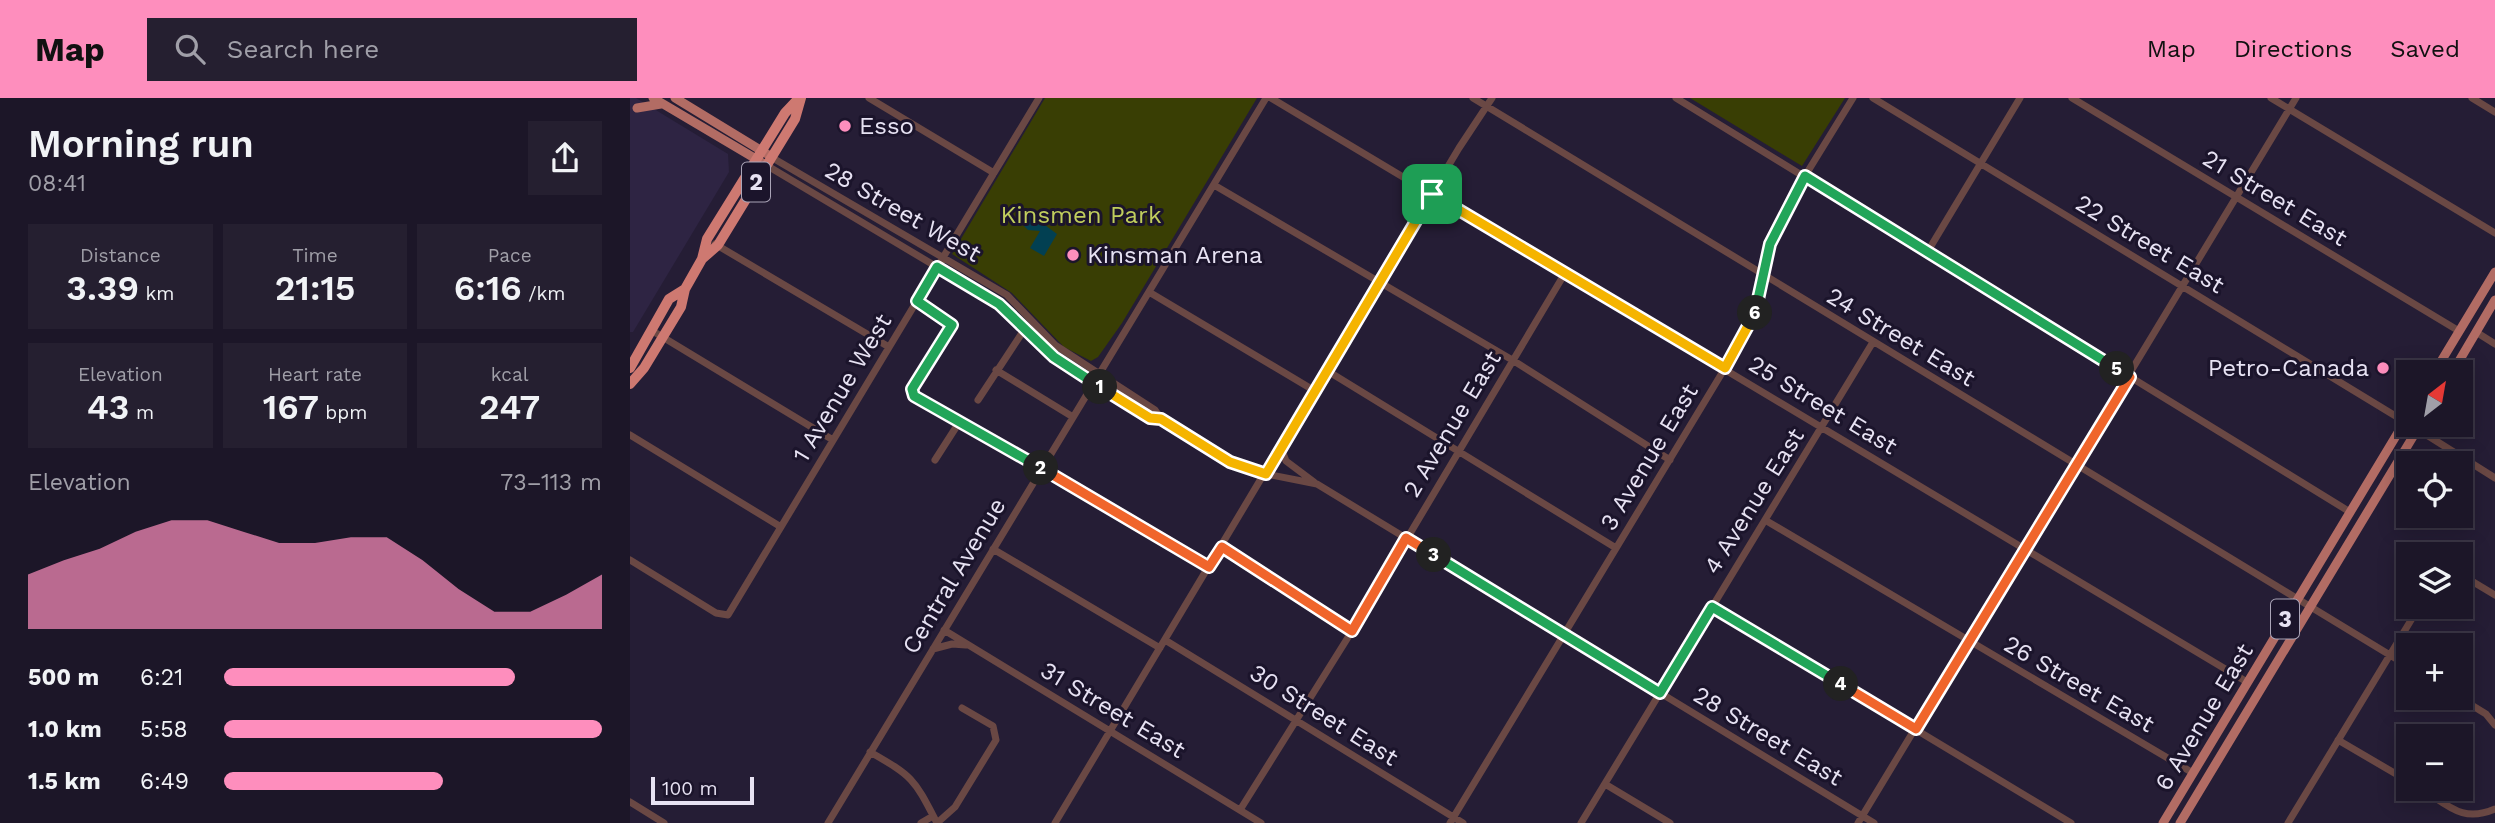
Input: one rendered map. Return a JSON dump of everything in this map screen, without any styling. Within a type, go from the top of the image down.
[{"type":"highway","name":"2","points":[[702,259],[718,245],[785,113],[800,98]]},
{"type":"highway","name":"2","points":[[630,384],[681,307],[685,289],[702,259],[707,239],[764,158]]},
{"type":"highway","name":"2","points":[[630,368],[669,299],[685,289]]},
{"type":"main road","name":"28 Street West","points":[[653,98],[764,158]]},
{"type":"main road","name":"28 Street West","points":[[675,98],[764,158]]},
{"type":"main road","points":[[637,108],[663,104]]},
{"type":"main road","points":[[2442,360],[2495,272]]},
{"type":"main road","points":[[2460,360],[2495,300]]},
{"type":"main road","name":"6 Avenue East","points":[[2163,823],[2350,512],[2402,438]]},
{"type":"main road","name":"6 Avenue East","points":[[2180,823],[2311,607],[2404,438]]},
{"type":"street","points":[[869,98],[993,173]]},
{"type":"street","name":"1 Avenue West","points":[[630,560],[716,613],[728,615],[1040,98]]},
{"type":"street","name":"Central Avenue","points":[[828,823],[1269,98]]},
{"type":"street","name":"25 Street East","points":[[1269,98],[2247,682]]},
{"type":"street","name":"24 Street East","points":[[1473,98],[2396,659]]},
{"type":"street","points":[[1055,823],[1492,98]]},
{"type":"street","points":[[1676,98],[2350,512]]},
{"type":"street","name":"3 Avenue East","points":[[1452,820],[1725,368],[1759,305],[1770,244],[1805,176],[1853,98]]},
{"type":"street","name":"22 Street East","points":[[1873,98],[2396,414]]},
{"type":"street","points":[[1928,251],[2020,98]]},
{"type":"street","name":"21 Street East","points":[[2072,98],[2459,331]]},
{"type":"street","points":[[2271,98],[2495,233]]},
{"type":"street","points":[[1860,820],[2130,377],[2296,98]]},
{"type":"street","points":[[2472,98],[2495,112]]},
{"type":"street","name":"28 Street West","points":[[764,158],[1007,295],[1055,345],[1099,374]]},
{"type":"street","name":"28 Street West","points":[[764,158],[999,304],[1054,357],[1150,418],[1161,419]]},
{"type":"street","points":[[1214,185],[1378,284],[1514,361],[1670,460]]},
{"type":"street","points":[[707,239],[889,347]]},
{"type":"street","name":"2 Avenue East","points":[[1240,810],[1352,631],[1565,273]]},
{"type":"street","points":[[1149,292],[1315,391]]},
{"type":"street","points":[[917,301],[952,325],[912,389],[914,396],[1209,567]]},
{"type":"street","points":[[651,330],[833,440]]},
{"type":"street","points":[[978,400],[1024,330]]},
{"type":"street","points":[[2476,332],[2495,344]]},
{"type":"street","name":"4 Avenue East","points":[[1581,823],[1873,342]]},
{"type":"street","points":[[996,370],[1073,417]]},
{"type":"street","points":[[1326,370],[1616,548]]},
{"type":"street","name":"28 Street East","points":[[1099,374],[1155,410],[1161,419],[1230,462],[1266,474],[1317,484],[1660,693],[1860,820],[1874,823]]},
{"type":"street","points":[[935,460],[960,421]]},
{"type":"street","points":[[630,435],[781,527]]},
{"type":"street","name":"22 Street East","points":[[2434,438],[2495,478]]},
{"type":"street","points":[[1281,448],[1286,461],[1317,484]]},
{"type":"street","name":"26 Street East","points":[[1765,520],[2193,773]]},
{"type":"street","points":[[1222,547],[1352,631]]},
{"type":"street","points":[[993,549],[1160,649]]},
{"type":"street","points":[[2473,582],[2495,595]]},
{"type":"street","points":[[1712,607],[2071,823]]},
{"type":"street","points":[[2288,823],[2412,619]]},
{"type":"street","name":"31 Street East","points":[[944,630],[1261,823]]},
{"type":"street","name":"30 Street East","points":[[1165,640],[1452,820],[1463,823]]},
{"type":"street","points":[[933,649],[952,644],[969,645]]},
{"type":"street","points":[[2473,706],[2486,714],[2495,725]]},
{"type":"street","points":[[921,823],[936,821],[955,807],[996,740],[993,726],[962,708]]},
{"type":"street","points":[[2338,740],[2396,774]]},
{"type":"street","points":[[870,752],[906,772],[916,783],[936,821]]},
{"type":"street","points":[[1605,784],[1670,823]]},
{"type":"street","points":[[2442,801],[2462,813],[2478,817],[2495,809]]},
{"type":"street","points":[[630,802],[664,823]]},
{"type":"shaded area","points":[[630,98],[636,98],[728,154],[729,172],[633,332],[630,332]]},
{"type":"green space","name":"Kinsmen Park","points":[[1045,98],[1257,98],[1122,323],[1098,357],[1091,361],[1064,347],[1012,293],[952,254]]},
{"type":"green space","points":[[1690,98],[1845,98],[1802,166]]},
{"type":"water","points":[[1030,214],[1057,234],[1044,256],[1030,248],[1040,231],[1028,230],[1023,225]]},
{"type":"place","name":"Esso","points":[[845,126]]},
{"type":"place","name":"Kinsman Arena","points":[[1073,255]]},
{"type":"place","name":"Petro-Canada","points":[[2383,368]]},
{"type":"route","points":[[1805,176],[2130,377],[1916,729],[1712,607],[1660,693],[1406,538],[1352,631],[1222,547],[1209,567],[914,396],[912,389],[952,325],[917,301],[937,267],[999,304],[1039,345],[1103,389],[1150,418],[1161,419],[1230,462],[1266,474],[1432,194],[1725,368],[1759,305],[1770,244],[1805,176]]}]
